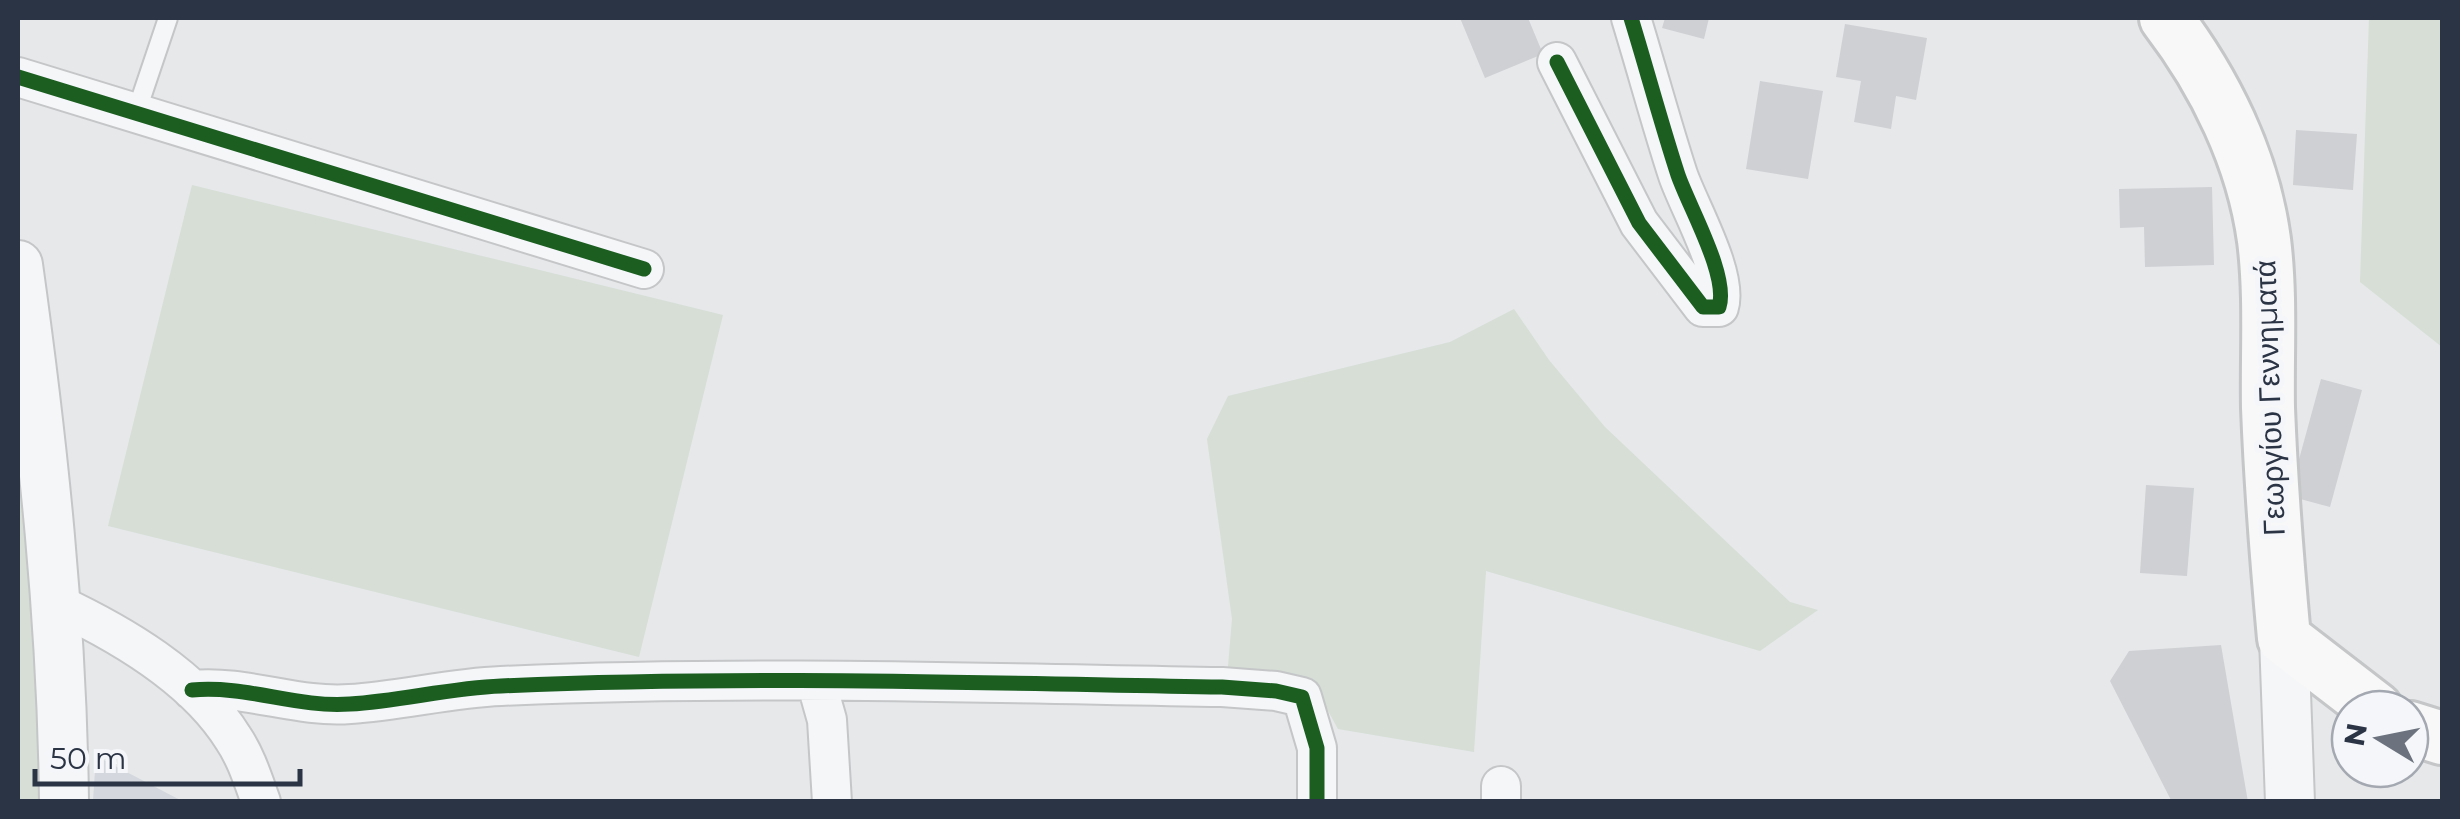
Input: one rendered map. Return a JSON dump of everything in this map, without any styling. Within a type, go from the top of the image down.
[{"type":"main road","name":"Γεωργίου Γεννηματά","points":[[2166,18],[2204,72],[2224,110],[2260,222],[2266,284],[2274,539],[2284,638]]},
{"type":"main road","points":[[2284,638],[2350,689]]},
{"type":"street","points":[[1557,62],[1650,240],[1703,307],[1719,307],[1718,280],[1678,177],[1631,18]]},
{"type":"street","points":[[18,77],[644,269]]},
{"type":"street","points":[[18,264],[57,604],[64,802]]},
{"type":"street","points":[[57,604],[110,631],[192,690],[236,742],[261,802]]},
{"type":"street","name":"Γεωργίου Γεννηματά","points":[[2284,638],[2290,802]]},
{"type":"street","points":[[192,690],[248,690],[298,701],[337,704],[482,687],[669,680],[1202,686],[1276,691],[1302,697],[1317,748],[1316,800]]},
{"type":"street","points":[[816,681],[826,720],[832,802]]},
{"type":"lane","points":[[136,113],[168,18]]},
{"type":"shaded area","points":[[2369,18],[2442,18],[2442,347],[2360,282]]},
{"type":"shaded area","points":[[192,185],[723,315],[639,657],[108,526]]},
{"type":"shaded area","points":[[1514,309],[1549,360],[1605,427],[1790,602],[1818,610],[1760,651],[1486,571],[1474,752],[1338,729],[1321,698],[1227,678],[1232,619],[1207,439],[1228,396],[1450,342]]},
{"type":"shaded area","points":[[18,357],[50,801],[18,801]]},
{"type":"shaded area","points":[[96,756],[182,801],[93,801]]},
{"type":"building","points":[[1460,18],[1528,18],[1543,54],[1485,78]]},
{"type":"building","points":[[1665,18],[1709,18],[1704,39],[1662,28]]},
{"type":"building","points":[[1845,24],[1927,38],[1916,100],[1896,96],[1891,129],[1854,122],[1861,81],[1836,77]]},
{"type":"building","points":[[1760,81],[1823,91],[1808,179],[1746,169]]},
{"type":"building","points":[[2296,130],[2357,134],[2353,190],[2293,185]]},
{"type":"building","points":[[2212,187],[2214,265],[2145,267],[2144,227],[2120,228],[2119,189]]},
{"type":"building","points":[[2321,379],[2362,390],[2330,507],[2289,496]]},
{"type":"building","points":[[2146,485],[2194,488],[2187,576],[2140,573]]},
{"type":"building","points":[[2221,645],[2248,802],[2172,802],[2110,681],[2129,651]]},
{"type":"cycle path","points":[[1557,62],[1639,223],[1703,307],[1719,307],[1721,294],[1713,260],[1678,175],[1631,18]]},
{"type":"cycle path","points":[[18,77],[644,269]]},
{"type":"cycle path","points":[[192,690],[232,691],[330,704],[482,687],[681,681],[952,682],[1276,691],[1302,697],[1317,748],[1317,800]]}]
